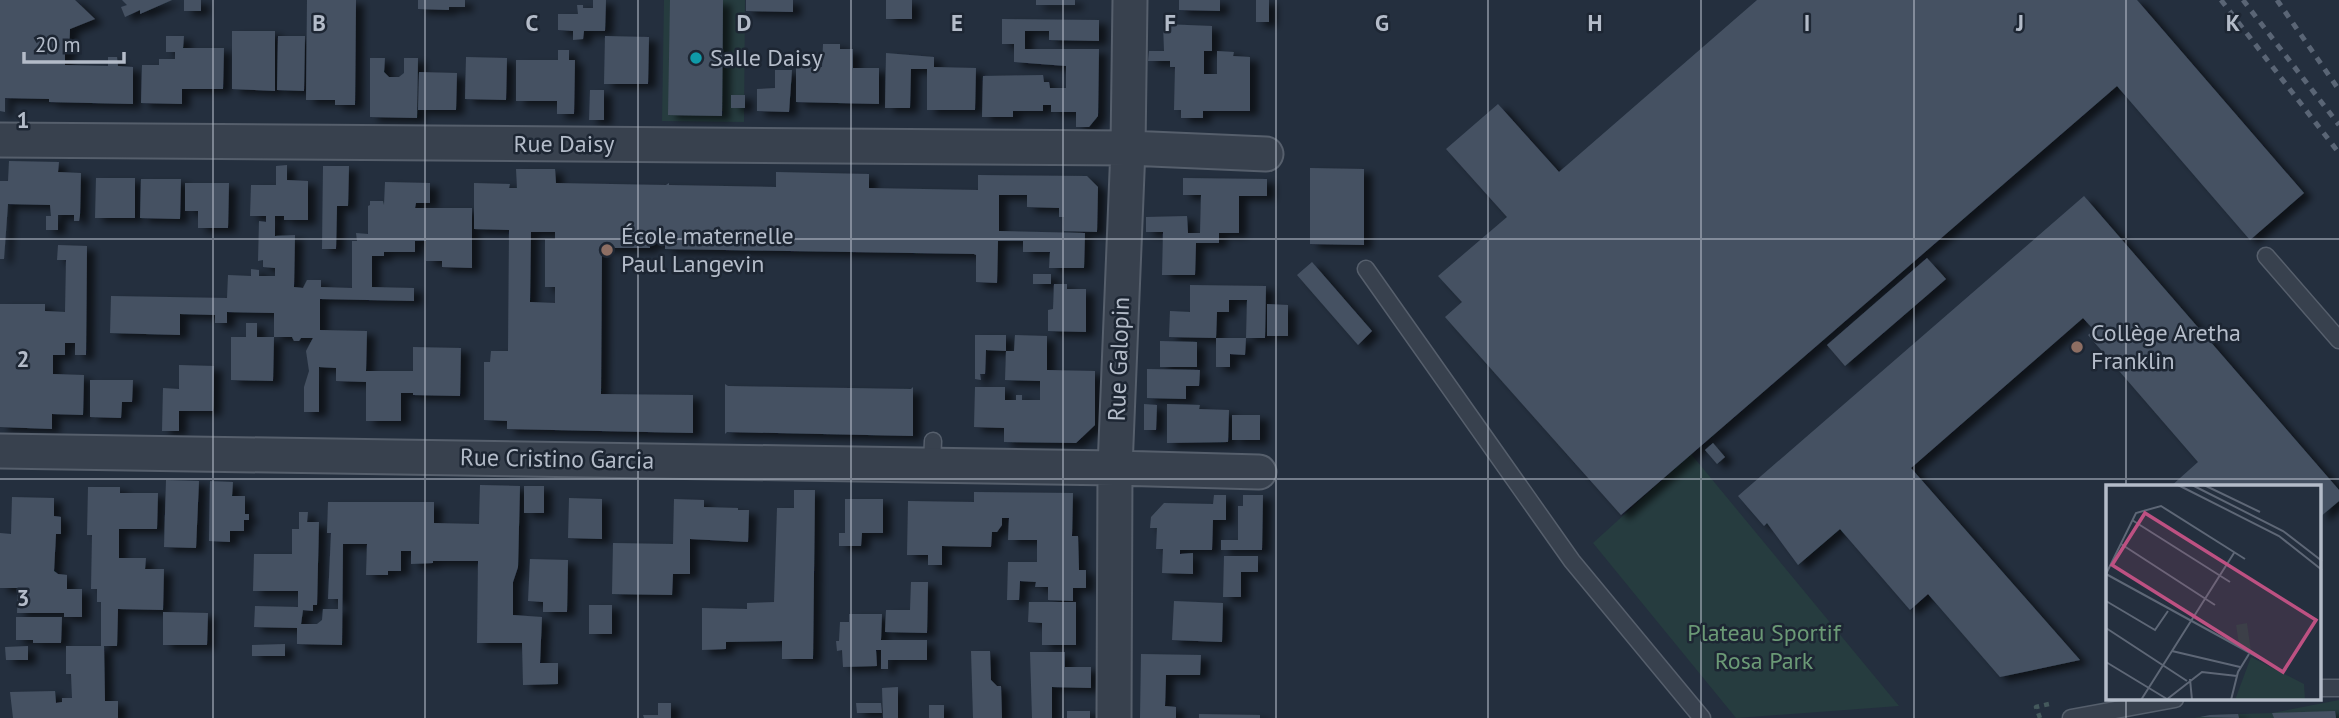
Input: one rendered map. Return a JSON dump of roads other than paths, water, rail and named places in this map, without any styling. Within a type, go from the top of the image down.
[{"type":"street","name":"Rue Galopin","points":[[1114,718],[1115,468],[1128,148],[1130,0]]},
{"type":"street","name":"Rue Daisy","points":[[0,140],[1128,148],[1266,154]]},
{"type":"street","name":"Rue Cristino Garcia","points":[[0,451],[932,453],[1115,468],[1259,472]]},
{"type":"lane","points":[[2266,256],[2339,340]]},
{"type":"lane","points":[[1366,269],[1572,561],[1702,718]]},
{"type":"lane","points":[[2071,718],[2170,700]]},
{"type":"railway","points":[[2221,0],[2339,153]]},
{"type":"railway","points":[[2243,0],[2339,125]]},
{"type":"railway","points":[[2277,0],[2339,90]]},
{"type":"place","name":"Salle Daisy","points":[[696,58]]},
{"type":"place","name":"École maternelle Paul Langevin","points":[[607,250]]},
{"type":"place","name":"Collège Aretha Franklin","points":[[2077,347]]},
{"type":"park label","name":"Plateau Sportif Rosa Park","points":[[1764,647]]}]
